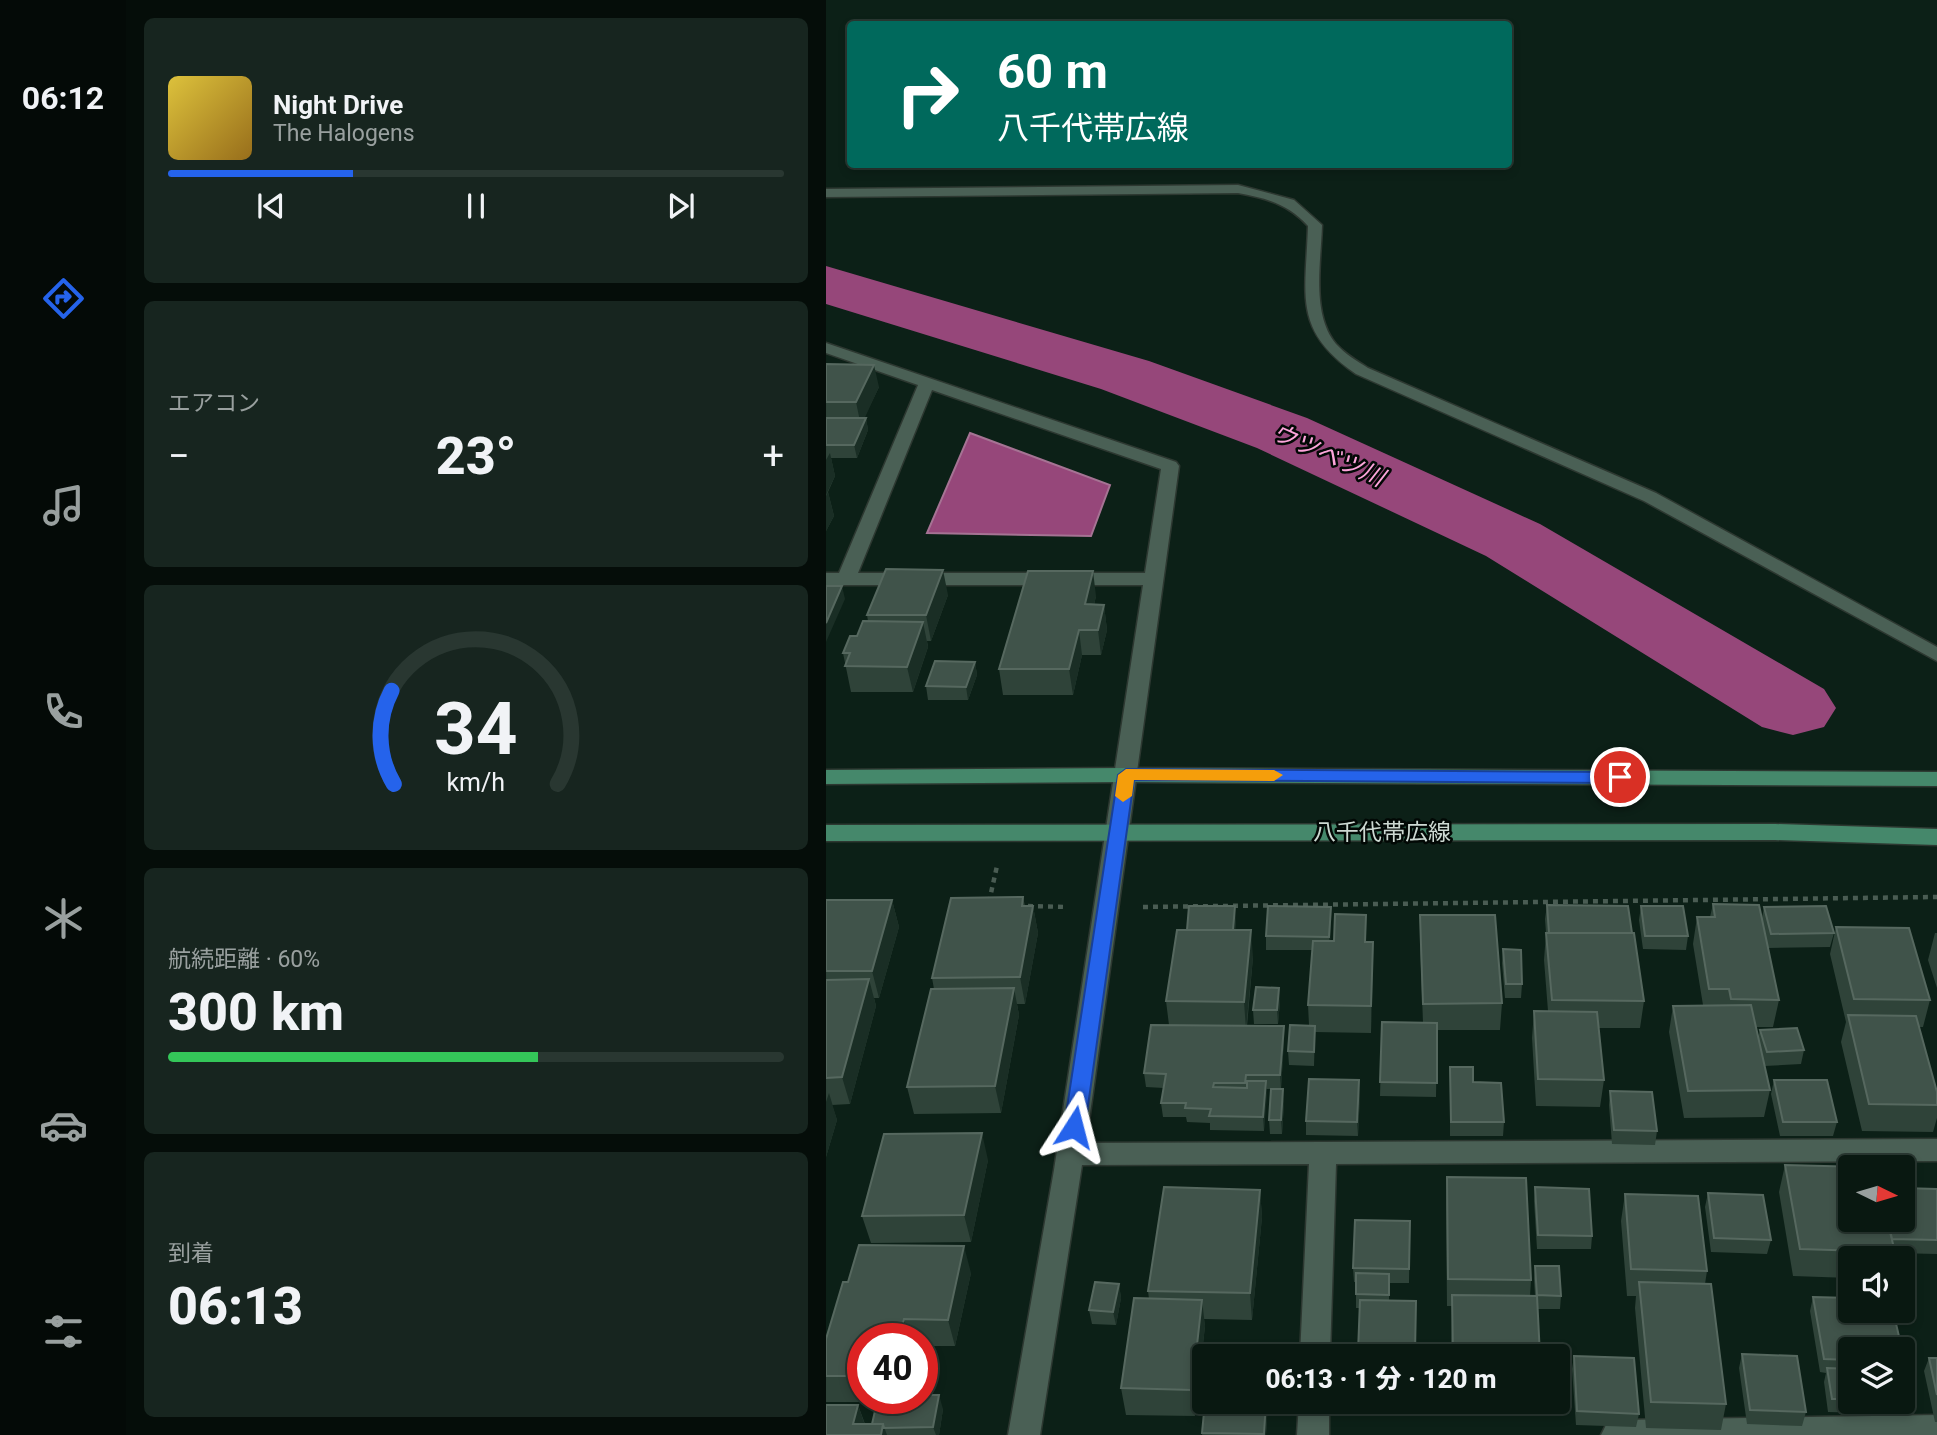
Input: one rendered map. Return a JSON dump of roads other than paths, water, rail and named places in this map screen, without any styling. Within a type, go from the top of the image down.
[{"type":"main road","points":[[826,777],[1126,775],[1937,779]]},
{"type":"main road","name":"八千代帯広線","points":[[826,833],[1776,832],[1937,837]]},
{"type":"street","points":[[826,193],[1238,189],[1276,197],[1300,206],[1315,225],[1315,307],[1318,324],[1331,347],[1362,371],[1650,497],[1937,655]]},
{"type":"street","points":[[826,348],[1170,466],[1156,579],[1070,1154],[1024,1435]]},
{"type":"street","points":[[846,579],[928,381]]},
{"type":"street","points":[[826,579],[1156,579]]},
{"type":"street","points":[[1070,1154],[1937,1150]]},
{"type":"street","points":[[1315,1344],[1322,1153]]},
{"type":"street","points":[[1312,1435],[1313,1414]]},
{"type":"street","points":[[1617,1435],[1937,1430]]},
{"type":"waterway","name":"ウツベツ川","points":[[826,284],[1125,375],[1282,433],[1513,540],[1793,708]]}]
